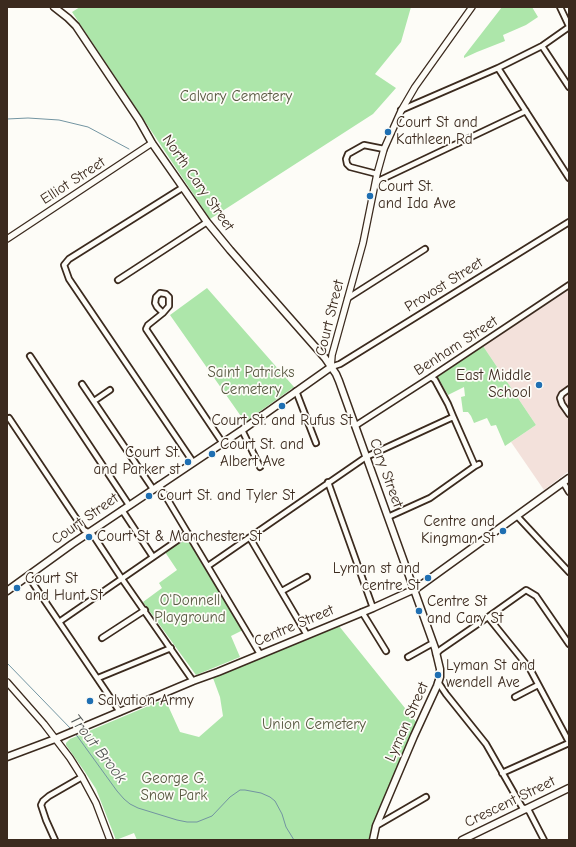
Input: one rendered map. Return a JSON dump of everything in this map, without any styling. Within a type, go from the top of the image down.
[{"type":"main road","name":"North Cary Street","points":[[54,7],[76,26],[139,120],[152,143],[182,188],[207,222],[331,367]]},
{"type":"main road","name":"Court Street","points":[[7,591],[129,505],[242,430],[331,367]]},
{"type":"main road","name":"Cary Street","points":[[331,367],[338,377],[413,590]]},
{"type":"main road","name":"Centre Street","points":[[7,757],[70,733],[373,608],[413,590],[569,478]]},
{"type":"main road","name":"Lyman Street","points":[[373,840],[376,826],[440,677],[440,669],[433,643],[413,590]]},
{"type":"main road","name":"Crescent Street","points":[[462,840],[569,788]]},
{"type":"street","name":"Court Street","points":[[331,367],[332,355],[363,243],[377,174],[384,149],[401,110],[415,87],[472,7]]},
{"type":"street","points":[[401,110],[498,68],[542,46],[569,26],[560,7]]},
{"type":"street","points":[[542,46],[569,87]]},
{"type":"street","points":[[498,68],[569,178]]},
{"type":"street","points":[[376,182],[526,111]]},
{"type":"street","name":"Elliot Street","points":[[7,239],[152,143]]},
{"type":"street","points":[[377,174],[350,167],[347,164],[346,158],[348,154],[364,145],[384,149]]},
{"type":"street","points":[[182,188],[69,259],[64,265],[69,279],[193,462]]},
{"type":"street","points":[[118,280],[207,222]]},
{"type":"street","name":"Provost Street","points":[[331,367],[340,364],[569,222]]},
{"type":"street","points":[[348,298],[425,249]]},
{"type":"street","name":"Benham Street","points":[[355,426],[569,285]]},
{"type":"street","points":[[163,313],[148,325],[146,329],[222,442]]},
{"type":"street","points":[[319,352],[326,352],[334,347]]},
{"type":"street","points":[[30,356],[129,505]]},
{"type":"street","points":[[388,517],[430,498],[477,465],[448,404],[431,377]]},
{"type":"street","points":[[82,384],[153,489]]},
{"type":"street","points":[[569,389],[562,394],[560,398],[569,414]]},
{"type":"street","points":[[94,401],[110,390]]},
{"type":"street","points":[[296,391],[316,443]]},
{"type":"street","points":[[9,418],[84,530],[93,535],[193,681]]},
{"type":"street","points":[[208,566],[366,457],[454,418]]},
{"type":"street","points":[[242,430],[260,467]]},
{"type":"street","points":[[328,482],[373,608]]},
{"type":"street","points":[[563,482],[569,492]]},
{"type":"street","points":[[159,485],[260,654]]},
{"type":"street","points":[[122,510],[153,557]]},
{"type":"street","points":[[517,516],[569,572]]},
{"type":"street","points":[[59,622],[188,533]]},
{"type":"street","points":[[250,538],[307,635]]},
{"type":"street","points":[[28,576],[120,712]]},
{"type":"street","points":[[282,591],[308,577]]},
{"type":"street","points":[[436,654],[526,590],[536,596],[569,644]]},
{"type":"street","points":[[102,638],[145,610]]},
{"type":"street","points":[[362,612],[386,651]]},
{"type":"street","points":[[488,616],[530,669],[569,742],[502,772]]},
{"type":"street","points":[[408,657],[433,643]]},
{"type":"street","points":[[98,678],[171,648]]},
{"type":"street","points":[[7,682],[44,724],[70,758],[96,803],[110,840]]},
{"type":"street","points":[[438,682],[486,744],[522,806],[529,811],[544,840]]},
{"type":"street","points":[[515,697],[538,685]]},
{"type":"street","points":[[55,840],[41,805],[49,796],[82,777]]},
{"type":"street","points":[[376,826],[426,797]]},
{"type":"shaded area","name":"East Middle School","points":[[569,290],[569,471],[544,490],[511,442],[536,425],[483,346]]},
{"type":"green space","name":"Calvary Cemetery","points":[[80,7],[411,7],[401,42],[375,74],[396,88],[373,114],[210,219],[72,12]]},
{"type":"green space","points":[[502,7],[532,7],[538,17],[526,25],[503,35],[505,41],[464,58],[464,56]]},
{"type":"green space","name":"Saint Patricks Cemetery","points":[[207,288],[294,387],[245,422],[170,315]]},
{"type":"green space","points":[[483,346],[536,425],[505,446],[496,425],[491,426],[487,418],[474,423],[468,412],[463,412],[461,397],[465,396],[464,387],[448,395],[437,376]]},
{"type":"green space","name":"O'Donnell Playground","points":[[186,537],[243,630],[231,636],[240,657],[196,675],[143,602],[162,588],[159,583],[177,570],[165,552]]},
{"type":"green space","name":"Union Cemetery","points":[[339,626],[417,723],[384,800],[369,840],[137,840],[134,833],[116,840],[96,789],[66,745],[70,739],[165,699],[180,732],[199,737],[223,716],[220,697],[213,678]]},
{"type":"waterway","points":[[7,119],[28,118],[59,120],[88,127],[129,149]]},
{"type":"waterway","name":"Trout Brook","points":[[7,663],[72,730]]},
{"type":"waterway","name":"Trout Brook","points":[[75,733],[117,791],[130,804],[138,808],[177,820],[197,822],[212,816],[230,797],[240,790],[261,793],[275,801],[282,814],[286,827],[294,840]]},
{"type":"place","name":"Court St and Kathleen Rd","points":[[388,132]]},
{"type":"place","name":"Court St. and Ida Ave","points":[[370,196]]},
{"type":"place","name":"East Middle School","points":[[539,385]]},
{"type":"place","name":"Court St. and Rufus St","points":[[282,406]]},
{"type":"place","name":"Court St. and Albert Ave","points":[[212,454]]},
{"type":"place","name":"Court St. and Parker st","points":[[188,462]]},
{"type":"place","name":"Court St. and Tyler St","points":[[149,496]]},
{"type":"place","name":"Centre and Kingman St","points":[[503,531]]},
{"type":"place","name":"Court St & Manchester St","points":[[89,537]]},
{"type":"place","name":"Lyman st and centre St","points":[[428,578]]},
{"type":"place","name":"Court St and Hunt St","points":[[17,588]]},
{"type":"place","name":"Centre St and Cary St","points":[[419,611]]},
{"type":"place","name":"Lyman St and wendell Ave","points":[[438,675]]},
{"type":"place","name":"Salvation Army","points":[[90,701]]},
{"type":"park label","name":"George G. Snow Park","points":[[174,788]]}]
